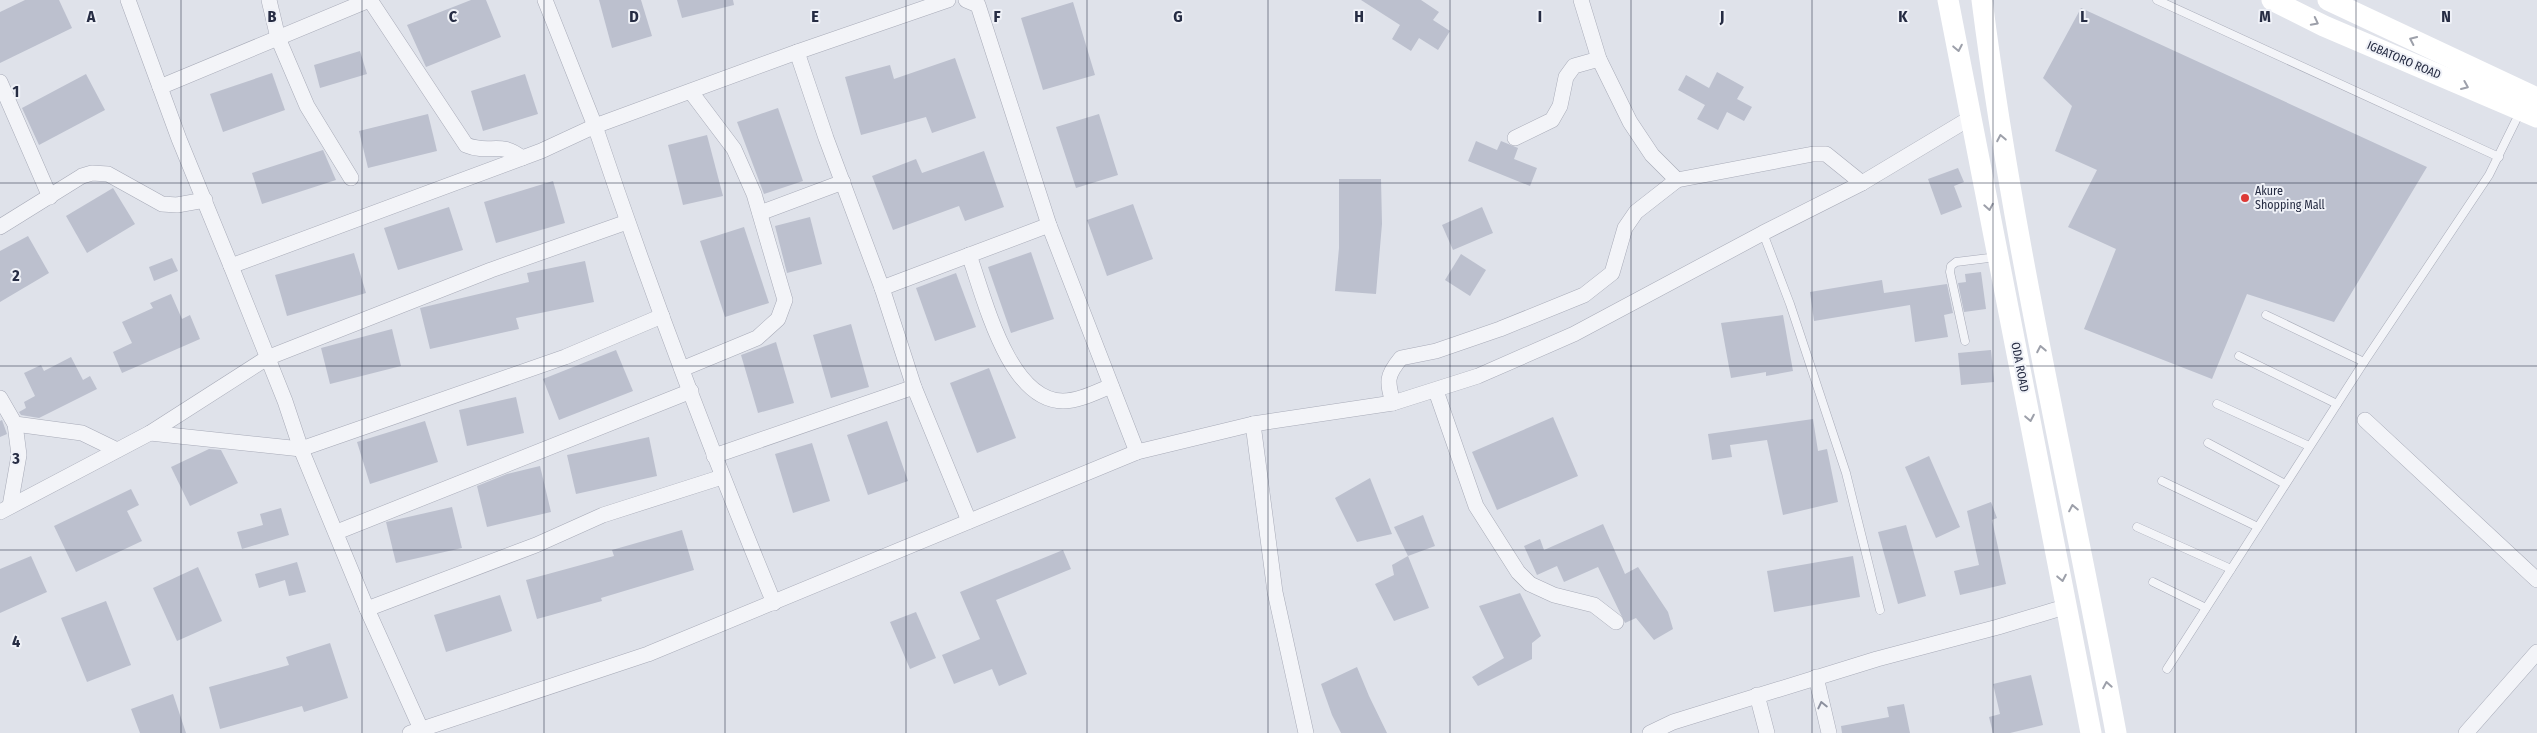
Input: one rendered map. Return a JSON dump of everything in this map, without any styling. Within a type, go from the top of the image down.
[{"type":"street","points":[[128,0],[301,449],[337,532],[416,731],[648,654],[1137,452],[1253,424],[1393,403],[1436,391],[1478,376],[1574,334],[1763,233],[1862,183],[1972,117]]},
{"type":"street","points":[[270,0],[278,38],[307,106],[351,178]]},
{"type":"street","points":[[160,87],[370,0],[466,145],[478,150],[504,148],[512,150],[522,158]]},
{"type":"street","points":[[545,0],[594,126],[627,222],[714,456],[774,603]]},
{"type":"street","points":[[231,266],[522,158],[594,126],[797,52],[948,0]]},
{"type":"street","points":[[966,0],[978,5],[1049,224],[1137,452]]},
{"type":"street","points":[[1581,0],[1599,60],[1630,122],[1647,148],[1677,180]]},
{"type":"street","name":"ODA ROAD","points":[[1948,0],[1972,117],[1997,257],[2068,606],[2091,733]]},
{"type":"street","name":"ODA ROAD","points":[[1982,0],[1996,109],[2021,249],[2091,597],[2116,733]]},
{"type":"street","name":"IGBATORO ROAD","points":[[2272,0],[2324,26],[2531,105]]},
{"type":"street","name":"IGBATORO ROAD","points":[[2328,0],[2531,105]]},
{"type":"street","points":[[797,52],[842,182],[882,288],[914,387],[969,520]]},
{"type":"street","points":[[1515,138],[1552,120],[1560,106],[1566,77],[1574,66],[1599,60]]},
{"type":"street","points":[[0,82],[50,197]]},
{"type":"street","points":[[682,369],[757,338],[778,319],[785,300],[760,213],[734,149],[691,92]]},
{"type":"street","points":[[1393,403],[1388,384],[1390,371],[1401,358],[1436,351],[1500,329],[1584,295],[1602,283],[1612,273],[1625,228],[1636,212],[1677,180],[1813,154],[1826,154],[1862,183]]},
{"type":"street","points":[[0,227],[92,173],[108,174],[162,204],[205,200]]},
{"type":"street","points":[[760,213],[842,182]]},
{"type":"street","points":[[5,509],[150,432],[267,358],[482,273],[627,222]]},
{"type":"street","points":[[882,288],[1049,224]]},
{"type":"street","points":[[969,255],[1006,354],[1027,385],[1046,396],[1062,401],[1076,399],[1111,386]]},
{"type":"street","points":[[150,432],[301,449],[565,357],[662,316]]},
{"type":"street","points":[[714,456],[914,387]]},
{"type":"street","points":[[337,532],[690,391]]},
{"type":"street","points":[[1436,391],[1476,506],[1518,572],[1530,584],[1554,595],[1594,605],[1616,622]]},
{"type":"street","points":[[0,398],[15,424],[19,456],[5,509]]},
{"type":"street","points":[[2365,420],[2537,580]]},
{"type":"street","points":[[15,424],[82,433],[117,450]]},
{"type":"street","points":[[1253,424],[1275,592],[1306,733]]},
{"type":"street","points":[[368,609],[536,545],[603,516],[722,477]]},
{"type":"street","points":[[1650,733],[1673,722],[1816,677],[2068,606]]},
{"type":"street","points":[[2466,733],[2537,652]]},
{"type":"street","points":[[1816,677],[1829,733]]},
{"type":"street","points":[[1757,696],[1767,733]]},
{"type":"lane","points":[[2157,0],[2499,157]]},
{"type":"lane","points":[[2167,669],[2309,446],[2489,175],[2531,105]]},
{"type":"lane","points":[[1763,233],[1790,304],[1846,472],[1880,610]]},
{"type":"lane","points":[[1965,341],[1950,272],[1951,266],[1956,262],[1997,257]]},
{"type":"lane","points":[[2266,315],[2364,362]]},
{"type":"lane","points":[[2239,356],[2337,404]]},
{"type":"lane","points":[[2217,404],[2309,446]]},
{"type":"lane","points":[[2208,443],[2285,484]]},
{"type":"lane","points":[[2162,481],[2258,527]]},
{"type":"lane","points":[[2137,527],[2231,569]]},
{"type":"lane","points":[[2153,582],[2206,608]]},
{"type":"building","points":[[25,0],[59,0],[72,28],[0,63],[0,12]]},
{"type":"building","points":[[471,0],[486,0],[501,37],[426,67],[407,25]]},
{"type":"building","points":[[599,0],[641,0],[652,36],[612,48]]},
{"type":"building","points":[[677,0],[733,0],[734,5],[682,18]]},
{"type":"building","points":[[1361,0],[1421,0],[1439,12],[1433,20],[1450,31],[1438,50],[1419,38],[1411,51],[1392,39],[1400,25]]},
{"type":"building","points":[[1073,2],[1095,75],[1043,90],[1021,18]]},
{"type":"building","name":"Akure Shopping Mall","points":[[2081,8],[2427,167],[2334,322],[2247,294],[2212,379],[2084,329],[2116,249],[2068,227],[2097,170],[2055,151],[2072,106],[2043,78]]},
{"type":"building","points":[[360,51],[367,74],[320,88],[314,65]]},
{"type":"building","points":[[955,58],[976,118],[932,133],[926,117],[861,135],[845,77],[890,65],[894,79]]},
{"type":"building","points":[[1717,72],[1744,87],[1737,99],[1752,107],[1744,121],[1727,112],[1718,130],[1697,119],[1705,105],[1678,90],[1686,75],[1709,88]]},
{"type":"building","points":[[272,73],[285,110],[223,132],[210,94]]},
{"type":"building","points":[[86,74],[105,110],[39,145],[22,108]]},
{"type":"building","points":[[525,74],[538,114],[483,131],[471,91]]},
{"type":"building","points":[[778,108],[803,181],[764,194],[737,122]]},
{"type":"building","points":[[428,114],[437,151],[368,168],[359,131]]},
{"type":"building","points":[[1099,114],[1118,175],[1076,188],[1056,127]]},
{"type":"building","points":[[707,135],[723,196],[683,205],[668,145]]},
{"type":"building","points":[[1476,141],[1497,150],[1501,141],[1518,148],[1514,159],[1537,168],[1530,186],[1468,161]]},
{"type":"building","points":[[323,150],[336,180],[262,204],[252,173]]},
{"type":"building","points":[[984,151],[1004,207],[965,221],[959,206],[893,230],[872,176],[916,159],[922,173]]},
{"type":"building","points":[[1958,168],[1964,182],[1954,186],[1962,207],[1941,215],[1928,179]]},
{"type":"building","points":[[1339,179],[1381,179],[1382,224],[1376,294],[1335,291],[1339,248]]},
{"type":"building","points":[[553,181],[565,223],[496,243],[484,202]]},
{"type":"building","points":[[113,188],[135,224],[87,253],[66,216]]},
{"type":"building","points":[[1133,204],[1153,259],[1107,276],[1087,220]]},
{"type":"building","points":[[449,207],[463,250],[398,270],[384,228]]},
{"type":"building","points":[[1482,207],[1493,233],[1453,250],[1442,225]]},
{"type":"building","points":[[810,217],[822,264],[787,273],[775,226]]},
{"type":"building","points":[[744,227],[769,303],[725,317],[700,241]]},
{"type":"building","points":[[28,236],[49,273],[0,302],[0,251]]},
{"type":"building","points":[[1031,252],[1054,319],[1011,333],[988,267]]},
{"type":"building","points":[[354,253],[366,293],[287,316],[275,275]]},
{"type":"building","points":[[1461,254],[1486,270],[1470,296],[1445,280]]},
{"type":"building","points":[[172,258],[178,271],[154,281],[149,267]]},
{"type":"building","points":[[585,261],[594,302],[516,318],[519,329],[430,349],[420,308],[529,282],[527,273]]},
{"type":"building","points":[[1981,272],[1986,309],[1964,312],[1958,283],[1966,282],[1965,274]]},
{"type":"building","points":[[956,273],[976,327],[935,341],[916,288]]},
{"type":"building","points":[[1882,280],[1884,293],[1947,284],[1953,313],[1944,315],[1948,337],[1915,342],[1910,305],[1814,321],[1810,292]]},
{"type":"building","points":[[171,294],[182,319],[190,315],[200,339],[122,373],[113,352],[132,343],[122,322],[153,308],[150,303]]},
{"type":"building","points":[[1783,315],[1793,371],[1766,376],[1766,372],[1731,378],[1721,323]]},
{"type":"building","points":[[851,324],[869,387],[831,398],[813,335]]},
{"type":"building","points":[[392,329],[401,366],[330,384],[321,348]]},
{"type":"building","points":[[776,342],[794,403],[758,413],[741,355]]},
{"type":"building","points":[[616,350],[633,391],[559,420],[543,379]]},
{"type":"building","points":[[1991,350],[1994,382],[1961,385],[1958,353]]},
{"type":"building","points":[[71,357],[83,380],[90,376],[97,389],[39,418],[21,415],[19,412],[26,408],[24,402],[35,396],[24,373],[41,365],[44,371]]},
{"type":"building","points":[[989,368],[1016,438],[977,453],[950,383]]},
{"type":"building","points":[[516,397],[524,433],[467,446],[459,410]]},
{"type":"building","points":[[1553,417],[1578,476],[1497,510],[1472,452]]},
{"type":"building","points":[[1813,419],[1818,451],[1827,449],[1838,502],[1783,515],[1767,440],[1730,445],[1732,457],[1712,460],[1708,434]]},
{"type":"building","points":[[2,420],[7,434],[0,437],[0,421]]},
{"type":"building","points":[[425,421],[438,462],[370,484],[357,442]]},
{"type":"building","points":[[887,421],[908,481],[868,495],[847,435]]},
{"type":"building","points":[[649,437],[657,476],[576,494],[567,455]]},
{"type":"building","points":[[812,443],[830,501],[793,513],[775,454]]},
{"type":"building","points":[[209,449],[221,450],[238,483],[190,506],[171,467]]},
{"type":"building","points":[[1929,456],[1960,527],[1936,538],[1905,467]]},
{"type":"building","points":[[540,466],[551,512],[487,527],[477,486],[507,474]]},
{"type":"building","points":[[1370,478],[1392,534],[1357,542],[1335,498]]},
{"type":"building","points":[[131,489],[139,505],[127,511],[142,541],[76,572],[54,526]]},
{"type":"building","points":[[1991,502],[1997,518],[1992,520],[2006,584],[1960,595],[1954,571],[1979,565],[1967,511]]},
{"type":"building","points":[[452,507],[462,548],[396,563],[386,522]]},
{"type":"building","points":[[281,508],[289,535],[242,549],[237,532],[263,525],[260,514]]},
{"type":"building","points":[[1423,515],[1435,546],[1408,556],[1394,527]]},
{"type":"building","points":[[1603,524],[1625,574],[1638,567],[1668,612],[1673,629],[1654,640],[1636,618],[1625,623],[1598,567],[1564,582],[1557,566],[1537,575],[1524,546],[1540,539],[1544,550]]},
{"type":"building","points":[[1906,525],[1926,596],[1898,604],[1878,532]]},
{"type":"building","points":[[682,530],[694,570],[601,598],[602,601],[537,619],[526,580],[614,556],[612,550]]},
{"type":"building","points":[[1063,550],[1071,569],[996,600],[1027,674],[999,686],[992,669],[954,684],[942,655],[980,639],[960,592]]},
{"type":"building","points":[[31,556],[47,592],[0,613],[0,569]]},
{"type":"building","points":[[1408,556],[1429,608],[1394,621],[1375,584],[1394,575],[1392,565]]},
{"type":"building","points":[[1853,556],[1860,597],[1774,612],[1767,571]]},
{"type":"building","points":[[297,562],[306,592],[289,596],[285,580],[259,588],[255,574]]},
{"type":"building","points":[[198,567],[222,621],[177,641],[153,588]]},
{"type":"building","points":[[1520,593],[1541,636],[1532,643],[1532,659],[1478,686],[1472,677],[1504,658],[1479,606]]},
{"type":"building","points":[[500,595],[512,631],[446,652],[434,615]]},
{"type":"building","points":[[106,601],[131,665],[87,682],[61,618]]},
{"type":"building","points":[[916,612],[936,658],[910,669],[890,622]]},
{"type":"building","points":[[330,643],[348,698],[304,712],[302,706],[220,729],[209,687],[289,665],[286,657]]},
{"type":"building","points":[[1357,667],[1387,733],[1341,733],[1332,715],[1321,684]]},
{"type":"building","points":[[2031,675],[2043,725],[2010,733],[1993,733],[1989,717],[2000,714],[1993,684]]},
{"type":"building","points":[[173,694],[186,733],[140,733],[131,709]]},
{"type":"building","points":[[1904,704],[1910,733],[1842,733],[1841,726],[1889,717],[1887,707]]},
{"type":"place","name":"Akure Shopping Mall","points":[[2245,198]]}]
